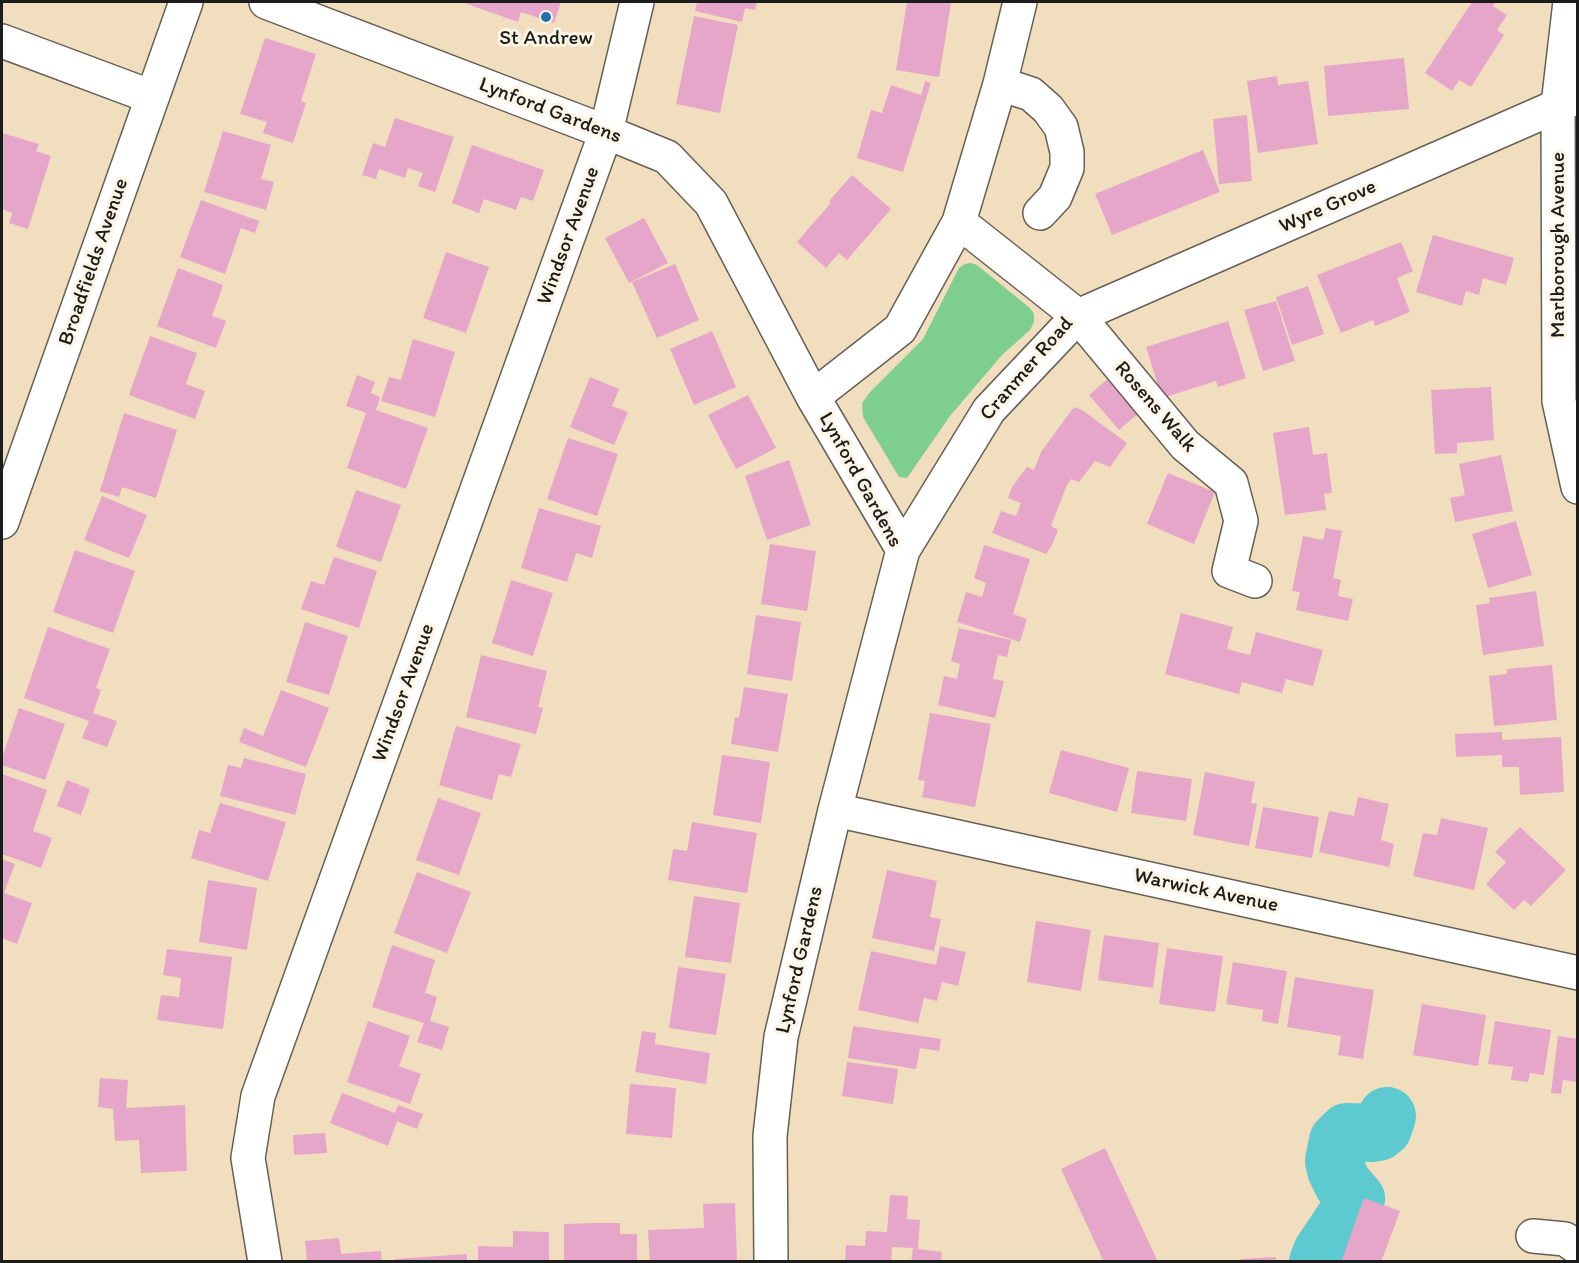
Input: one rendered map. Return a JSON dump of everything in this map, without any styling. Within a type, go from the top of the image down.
[{"type":"street","name":"Broadfields Avenue","points":[[2,522],[12,461],[152,97],[186,2]]},
{"type":"street","name":"Lynford Gardens","points":[[266,2],[606,132],[666,158],[711,203],[813,397],[903,550],[835,810],[781,1037],[770,1136],[771,1262]]},
{"type":"street","name":"Windsor Avenue","points":[[265,1262],[249,1158],[258,1096],[606,132],[637,2]]},
{"type":"street","points":[[813,397],[900,329],[959,222],[1000,84],[1020,2]]},
{"type":"street","name":"Marlborough Avenue","points":[[1570,2],[1559,401],[1578,487]]},
{"type":"street","points":[[2,41],[152,97]]},
{"type":"street","points":[[1000,84],[1030,94],[1048,109],[1061,127],[1067,152],[1067,168],[1055,196],[1040,213]]},
{"type":"street","name":"Wyre Grove","points":[[1078,316],[1568,101]]},
{"type":"street","name":"Cranmer Road","points":[[903,550],[989,410],[1078,316],[959,222]]},
{"type":"street","name":"Rosens Walk","points":[[1078,316],[1185,445],[1231,483],[1241,521],[1229,571],[1255,581]]},
{"type":"street","name":"Warwick Avenue","points":[[835,810],[1578,973]]},
{"type":"street","points":[[1533,1236],[1565,1239],[1578,1248]]},
{"type":"green space","points":[[971,263],[977,265],[1030,308],[1034,314],[1034,322],[1030,330],[1002,355],[950,416],[907,478],[899,477],[863,417],[862,403],[923,339],[959,268]]},
{"type":"building","name":"St Andrew","points":[[461,2],[561,2],[554,23],[521,12],[518,22]]},
{"type":"building","points":[[697,2],[757,2],[755,10],[745,8],[742,22],[695,11]]},
{"type":"building","points":[[907,2],[951,3],[939,77],[896,70]]},
{"type":"building","points":[[1472,2],[1496,2],[1493,6],[1507,15],[1497,30],[1504,35],[1471,87],[1459,80],[1452,91],[1425,73]]},
{"type":"building","points":[[694,16],[738,25],[720,113],[676,104]]},
{"type":"building","points":[[265,38],[316,54],[301,101],[306,103],[293,143],[263,133],[267,122],[240,114]]},
{"type":"building","points":[[1404,58],[1409,109],[1328,116],[1324,66]]},
{"type":"building","points":[[1277,76],[1278,85],[1308,81],[1318,144],[1258,153],[1247,81]]},
{"type":"building","points":[[925,81],[931,83],[903,172],[857,158],[871,110],[882,113],[891,85],[921,95]]},
{"type":"building","points":[[1247,115],[1252,181],[1219,184],[1213,119]]},
{"type":"building","points":[[395,118],[454,137],[435,192],[418,186],[423,173],[408,168],[405,178],[379,169],[376,179],[362,175],[373,143],[385,147]]},
{"type":"building","points":[[223,131],[271,145],[261,179],[274,182],[266,210],[204,192]]},
{"type":"building","points":[[2,133],[39,144],[36,151],[51,156],[28,229],[9,223],[12,213],[2,209]]},
{"type":"building","points":[[472,145],[544,170],[533,201],[521,197],[516,210],[484,199],[479,213],[452,203]]},
{"type":"building","points":[[1203,150],[1220,192],[1112,235],[1095,194]]},
{"type":"building","points":[[852,175],[891,209],[847,260],[839,253],[826,268],[797,242]]},
{"type":"building","points":[[201,200],[259,221],[255,233],[241,228],[225,274],[180,257]]},
{"type":"building","points":[[644,218],[668,263],[629,283],[605,238]]},
{"type":"building","points":[[1433,235],[1514,258],[1506,285],[1483,278],[1479,295],[1466,291],[1462,306],[1416,292]]},
{"type":"building","points":[[1401,242],[1413,271],[1397,278],[1410,312],[1375,326],[1373,320],[1341,333],[1317,275]]},
{"type":"building","points":[[446,252],[489,267],[466,333],[423,318]]},
{"type":"building","points":[[675,264],[699,320],[657,338],[632,282]]},
{"type":"building","points":[[178,268],[223,285],[212,316],[226,321],[216,348],[157,326]]},
{"type":"building","points":[[1308,286],[1324,334],[1292,345],[1276,297]]},
{"type":"building","points":[[1276,301],[1295,361],[1263,371],[1244,310]]},
{"type":"building","points":[[1228,321],[1246,378],[1218,387],[1216,381],[1162,398],[1146,347]]},
{"type":"building","points":[[712,331],[736,387],[694,405],[670,349]]},
{"type":"building","points":[[150,336],[197,353],[186,384],[205,391],[195,419],[129,395]]},
{"type":"building","points":[[413,339],[455,352],[435,417],[381,401],[389,377],[401,380]]},
{"type":"building","points":[[357,375],[375,382],[371,393],[380,397],[376,410],[428,428],[406,489],[347,468],[366,413],[346,406]]},
{"type":"building","points":[[590,377],[619,389],[612,406],[628,412],[614,445],[570,427]]},
{"type":"building","points":[[1110,377],[1140,412],[1119,430],[1089,395]]},
{"type":"building","points":[[1491,387],[1494,440],[1457,443],[1457,453],[1435,454],[1431,390]]},
{"type":"building","points":[[748,395],[776,448],[736,469],[708,415]]},
{"type":"building","points":[[1074,407],[1082,410],[1127,443],[1110,467],[1095,461],[1079,482],[1071,479],[1051,526],[1058,530],[1046,554],[992,533],[1001,511],[1016,516],[1021,503],[1008,498],[1012,487],[1027,467],[1034,470],[1041,452]]},
{"type":"building","points":[[124,413],[177,430],[156,498],[122,487],[119,497],[100,491]]},
{"type":"building","points":[[1309,427],[1313,455],[1327,453],[1332,493],[1324,494],[1326,510],[1285,515],[1273,433]]},
{"type":"building","points":[[568,438],[618,454],[597,516],[547,499]]},
{"type":"building","points":[[1501,455],[1513,511],[1455,522],[1450,498],[1465,495],[1459,464]]},
{"type":"building","points":[[789,460],[811,525],[767,540],[745,476]]},
{"type":"building","points":[[1168,473],[1215,492],[1194,544],[1147,524]]},
{"type":"building","points":[[356,490],[401,505],[381,562],[336,547]]},
{"type":"building","points":[[102,496],[147,515],[129,558],[84,540]]},
{"type":"building","points":[[539,508],[601,526],[592,558],[576,553],[567,582],[521,568]]},
{"type":"building","points":[[1516,521],[1532,575],[1488,588],[1472,534]]},
{"type":"building","points":[[1326,528],[1342,531],[1333,578],[1341,580],[1338,596],[1353,599],[1348,621],[1296,610],[1300,592],[1292,591],[1303,536],[1323,540]]},
{"type":"building","points":[[770,544],[816,551],[807,611],[761,604]]},
{"type":"building","points":[[984,545],[1030,559],[1013,614],[1027,619],[1020,642],[957,622],[966,592],[982,597],[986,583],[974,578]]},
{"type":"building","points":[[75,550],[135,571],[113,633],[53,612]]},
{"type":"building","points":[[334,557],[377,571],[359,628],[301,609],[311,581],[324,585]]},
{"type":"building","points":[[511,580],[553,593],[533,656],[492,643]]},
{"type":"building","points":[[1536,591],[1544,646],[1483,655],[1476,605],[1490,603],[1489,598]]},
{"type":"building","points":[[1181,613],[1233,627],[1227,649],[1250,655],[1256,632],[1323,650],[1313,686],[1286,679],[1282,693],[1242,682],[1239,694],[1165,674]]},
{"type":"building","points":[[756,615],[801,622],[792,681],[747,674]]},
{"type":"building","points":[[305,622],[348,636],[329,695],[286,682]]},
{"type":"building","points":[[48,627],[110,649],[96,688],[101,690],[93,713],[117,721],[107,747],[82,738],[89,721],[24,698]]},
{"type":"building","points":[[959,628],[1011,640],[1007,657],[998,655],[993,679],[1004,681],[995,718],[938,705],[944,676],[957,679],[960,664],[951,661]]},
{"type":"building","points":[[481,655],[547,671],[538,707],[543,708],[536,734],[466,717]]},
{"type":"building","points":[[1552,665],[1557,720],[1494,726],[1489,676],[1507,674],[1507,669]]},
{"type":"building","points":[[744,687],[788,694],[778,752],[731,744],[735,717],[739,718]]},
{"type":"building","points":[[281,690],[329,708],[306,767],[239,742],[244,728],[263,736]]},
{"type":"building","points":[[19,708],[65,724],[45,780],[2,765],[2,758]]},
{"type":"building","points":[[930,713],[991,724],[975,807],[922,797],[925,781],[918,780]]},
{"type":"building","points":[[456,726],[521,744],[511,777],[499,774],[492,800],[439,785]]},
{"type":"building","points":[[1502,732],[1502,740],[1561,737],[1564,792],[1520,795],[1519,767],[1502,767],[1502,755],[1456,757],[1455,734]]},
{"type":"building","points":[[1061,750],[1129,768],[1117,812],[1049,793]]},
{"type":"building","points":[[722,755],[770,762],[761,823],[713,815]]},
{"type":"building","points":[[244,758],[306,774],[295,815],[220,796],[228,765],[241,768]]},
{"type":"building","points":[[1137,771],[1192,779],[1186,821],[1131,813]]},
{"type":"building","points":[[1205,772],[1255,782],[1251,803],[1257,804],[1249,846],[1193,835]]},
{"type":"building","points":[[2,774],[47,790],[33,831],[52,838],[41,868],[2,854]]},
{"type":"building","points":[[67,780],[90,789],[81,815],[57,806]]},
{"type":"building","points":[[1358,797],[1389,804],[1381,840],[1394,844],[1389,867],[1319,852],[1329,811],[1354,816]]},
{"type":"building","points":[[438,798],[481,813],[459,875],[416,860]]},
{"type":"building","points":[[220,803],[286,822],[268,881],[191,858],[199,830],[210,833]]},
{"type":"building","points":[[1263,807],[1319,817],[1312,858],[1255,848]]},
{"type":"building","points":[[1441,818],[1488,828],[1474,890],[1413,876],[1423,833],[1437,835]]},
{"type":"building","points":[[692,822],[757,833],[747,893],[668,880],[673,849],[687,851]]},
{"type":"building","points":[[1520,827],[1566,870],[1531,906],[1524,900],[1514,910],[1486,884],[1506,862],[1495,852]]},
{"type":"building","points":[[2,859],[15,864],[4,893],[32,903],[17,944],[2,938]]},
{"type":"building","points":[[887,870],[937,881],[930,917],[941,919],[934,951],[872,938]]},
{"type":"building","points":[[417,872],[471,892],[447,953],[394,933]]},
{"type":"building","points":[[208,880],[257,888],[247,950],[199,942]]},
{"type":"building","points":[[694,896],[740,903],[731,963],[685,957]]},
{"type":"building","points":[[1036,921],[1091,930],[1081,991],[1027,982]]},
{"type":"building","points":[[1104,935],[1159,943],[1153,988],[1098,980]]},
{"type":"building","points":[[392,945],[435,960],[425,993],[437,997],[430,1021],[449,1027],[442,1050],[417,1042],[424,1023],[372,1007]]},
{"type":"building","points":[[940,946],[966,952],[958,986],[942,982],[937,1001],[924,998],[918,1023],[858,1010],[871,951],[936,965]]},
{"type":"building","points":[[1167,948],[1223,956],[1215,1012],[1159,1004]]},
{"type":"building","points":[[167,949],[232,957],[223,1029],[157,1020],[161,995],[179,997],[181,978],[163,975]]},
{"type":"building","points":[[1233,962],[1287,971],[1278,1024],[1262,1021],[1263,1010],[1226,1004]]},
{"type":"building","points":[[678,967],[726,974],[716,1035],[669,1028]]},
{"type":"building","points":[[1295,977],[1374,990],[1363,1059],[1338,1055],[1341,1036],[1287,1027]]},
{"type":"building","points":[[1422,1004],[1486,1015],[1478,1066],[1413,1055]]},
{"type":"building","points":[[368,1021],[410,1036],[399,1066],[421,1074],[410,1104],[347,1082]]},
{"type":"building","points":[[1495,1021],[1551,1030],[1544,1075],[1530,1073],[1528,1082],[1511,1080],[1513,1067],[1488,1064]]},
{"type":"building","points":[[853,1026],[941,1039],[939,1051],[920,1048],[916,1069],[848,1058]]},
{"type":"building","points":[[642,1031],[656,1033],[655,1044],[710,1053],[706,1084],[635,1072]]},
{"type":"building","points":[[1558,1036],[1578,1039],[1578,1082],[1563,1080],[1561,1094],[1551,1093]]},
{"type":"building","points":[[847,1062],[898,1069],[893,1104],[842,1096]]},
{"type":"building","points":[[100,1078],[128,1080],[126,1108],[185,1105],[187,1171],[141,1173],[139,1140],[115,1141],[113,1109],[98,1107]]},
{"type":"building","points":[[630,1084],[676,1088],[672,1138],[626,1134]]},
{"type":"building","points":[[342,1093],[395,1113],[398,1105],[423,1114],[417,1129],[397,1121],[388,1146],[330,1123]]},
{"type":"building","points":[[325,1133],[327,1153],[294,1155],[293,1135]]},
{"type":"building","points":[[1105,1148],[1158,1262],[1104,1262],[1061,1169]]},
{"type":"building","points":[[890,1195],[908,1196],[907,1219],[920,1220],[918,1249],[942,1252],[941,1262],[911,1262],[913,1248],[892,1247],[891,1262],[845,1262],[846,1245],[865,1246],[866,1231],[887,1232]]},
{"type":"building","points":[[1364,1198],[1400,1211],[1381,1262],[1341,1262]]},
{"type":"building","points":[[735,1203],[737,1262],[650,1262],[648,1230],[704,1228],[703,1204]]},
{"type":"building","points":[[620,1223],[620,1234],[637,1234],[637,1262],[564,1262],[564,1224]]},
{"type":"building","points":[[513,1231],[549,1232],[549,1262],[478,1262],[478,1246],[513,1247]]},
{"type":"building","points":[[339,1238],[341,1254],[381,1251],[382,1262],[307,1262],[305,1241]]},
{"type":"building","points":[[467,1254],[467,1262],[395,1262],[395,1259]]},
{"type":"building","points":[[1276,1257],[1276,1262],[1241,1262],[1241,1259]]},
{"type":"waterway","points":[[1318,1262],[1356,1199],[1343,1184],[1336,1170],[1334,1161],[1338,1141],[1347,1132],[1378,1132],[1383,1128],[1387,1116]]},
{"type":"place","name":"St Andrew","points":[[546,17]]}]
